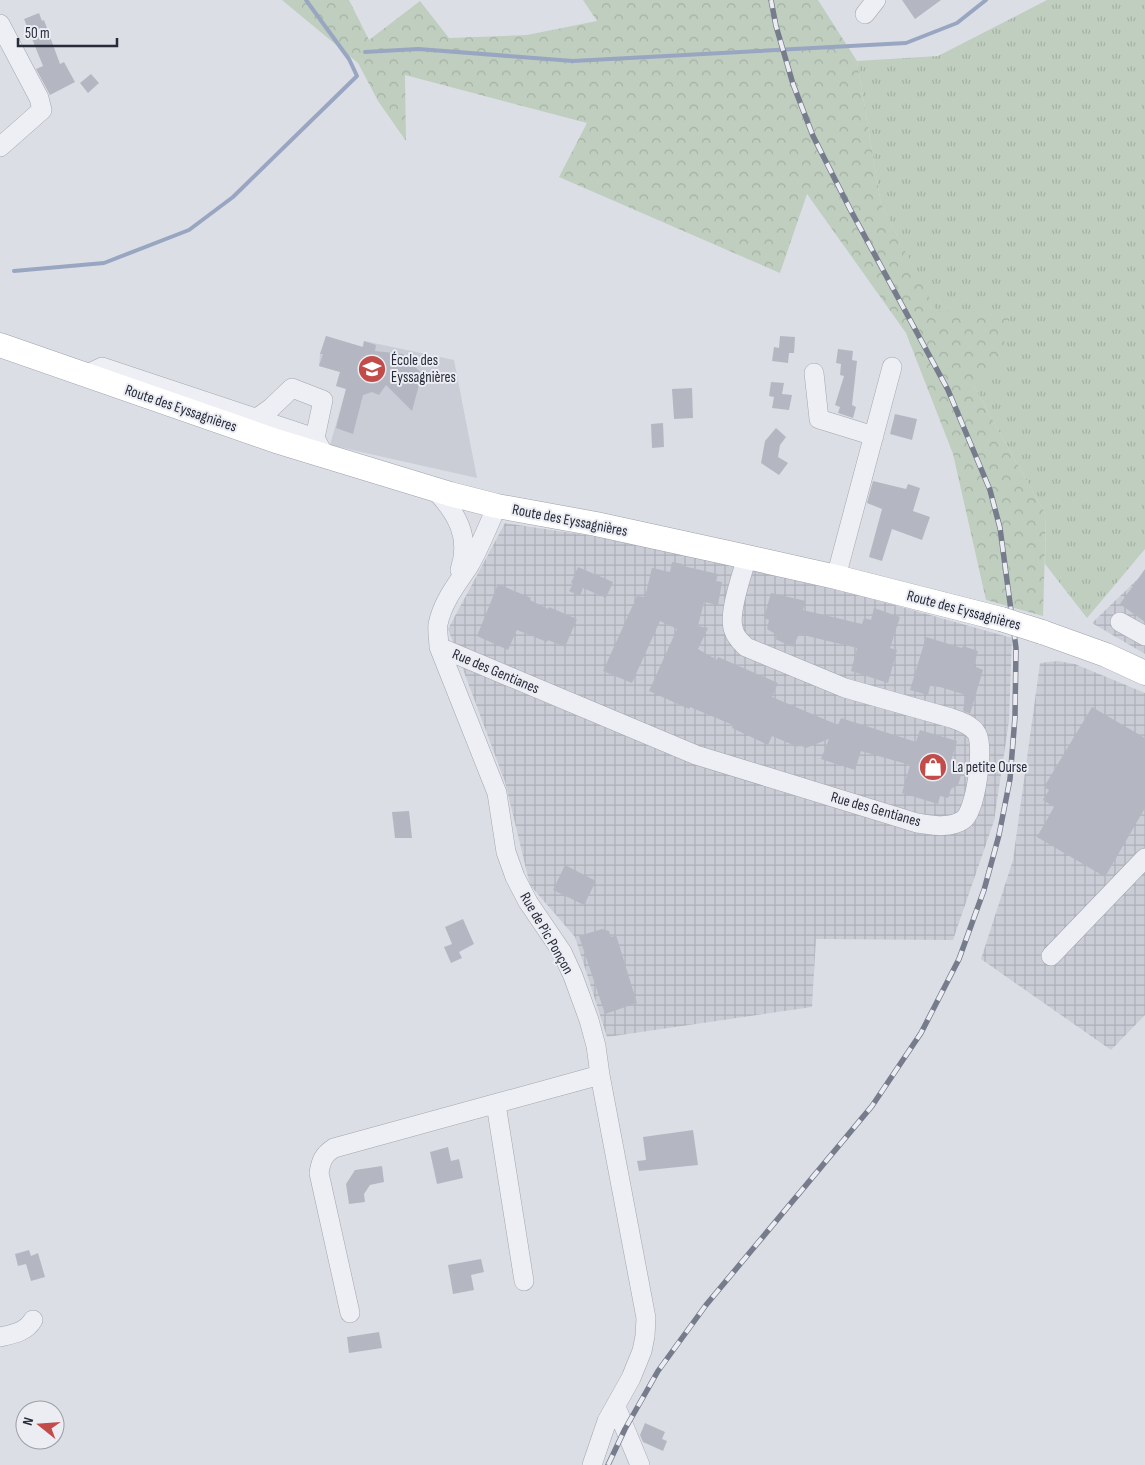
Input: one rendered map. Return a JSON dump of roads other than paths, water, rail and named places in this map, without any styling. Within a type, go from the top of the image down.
[{"type":"main road","name":"Route des Eyssagnières","points":[[0,345],[85,375],[320,447],[434,489],[486,503],[596,524],[836,577],[1001,619],[1106,656],[1145,674]]},
{"type":"street","points":[[0,24],[39,98],[42,110],[0,148]]},
{"type":"street","points":[[836,577],[892,367]]},
{"type":"street","points":[[814,373],[819,420],[874,436]]},
{"type":"street","points":[[248,424],[275,406],[292,388],[323,400],[320,447]]},
{"type":"street","name":"Rue de Pic Ponçon","points":[[434,489],[451,508],[460,527],[465,547],[463,563],[438,625],[439,647],[497,794],[502,816],[506,852],[515,877],[528,902],[562,952],[590,1020],[646,1318],[642,1350],[632,1378],[607,1421],[592,1465]]},
{"type":"street","points":[[484,536],[474,534],[460,527],[464,511],[469,505],[486,503]]},
{"type":"street","name":"Rue de Pic Ponçon","points":[[456,583],[469,566],[484,536],[486,503]]},
{"type":"street","name":"Rue des Gentianes","points":[[439,647],[696,754],[917,823],[937,826],[954,825],[965,819],[972,806],[980,758],[980,744],[976,732],[967,725],[951,718],[845,688],[746,647],[738,640],[731,618],[747,557]]},
{"type":"street","points":[[1120,622],[1145,636]]},
{"type":"street","points":[[1051,956],[1145,858]]},
{"type":"street","points":[[350,1313],[319,1174],[321,1161],[328,1152],[334,1148],[600,1075]]},
{"type":"street","points":[[496,1104],[524,1281]]},
{"type":"street","points":[[0,1337],[24,1330],[29,1327],[33,1320]]},
{"type":"street","points":[[616,1406],[640,1465]]},
{"type":"waterway","points":[[14,271],[104,263],[189,230],[233,197],[357,76],[349,59],[306,0]]},
{"type":"waterway","points":[[365,52],[418,49],[573,61],[906,43],[957,23],[986,0]]},
{"type":"railway","points":[[608,1465],[625,1429],[658,1371],[706,1305],[872,1106],[921,1033],[959,959],[984,890],[999,835],[1010,779],[1015,717],[1016,648],[1000,528],[990,490],[948,390],[850,209],[813,136],[793,84],[776,26],[771,0]]},
{"type":"place","name":"École des Eyssagnières","points":[[372,369]]},
{"type":"place","name":"La petite Ourse","points":[[933,767]]}]
